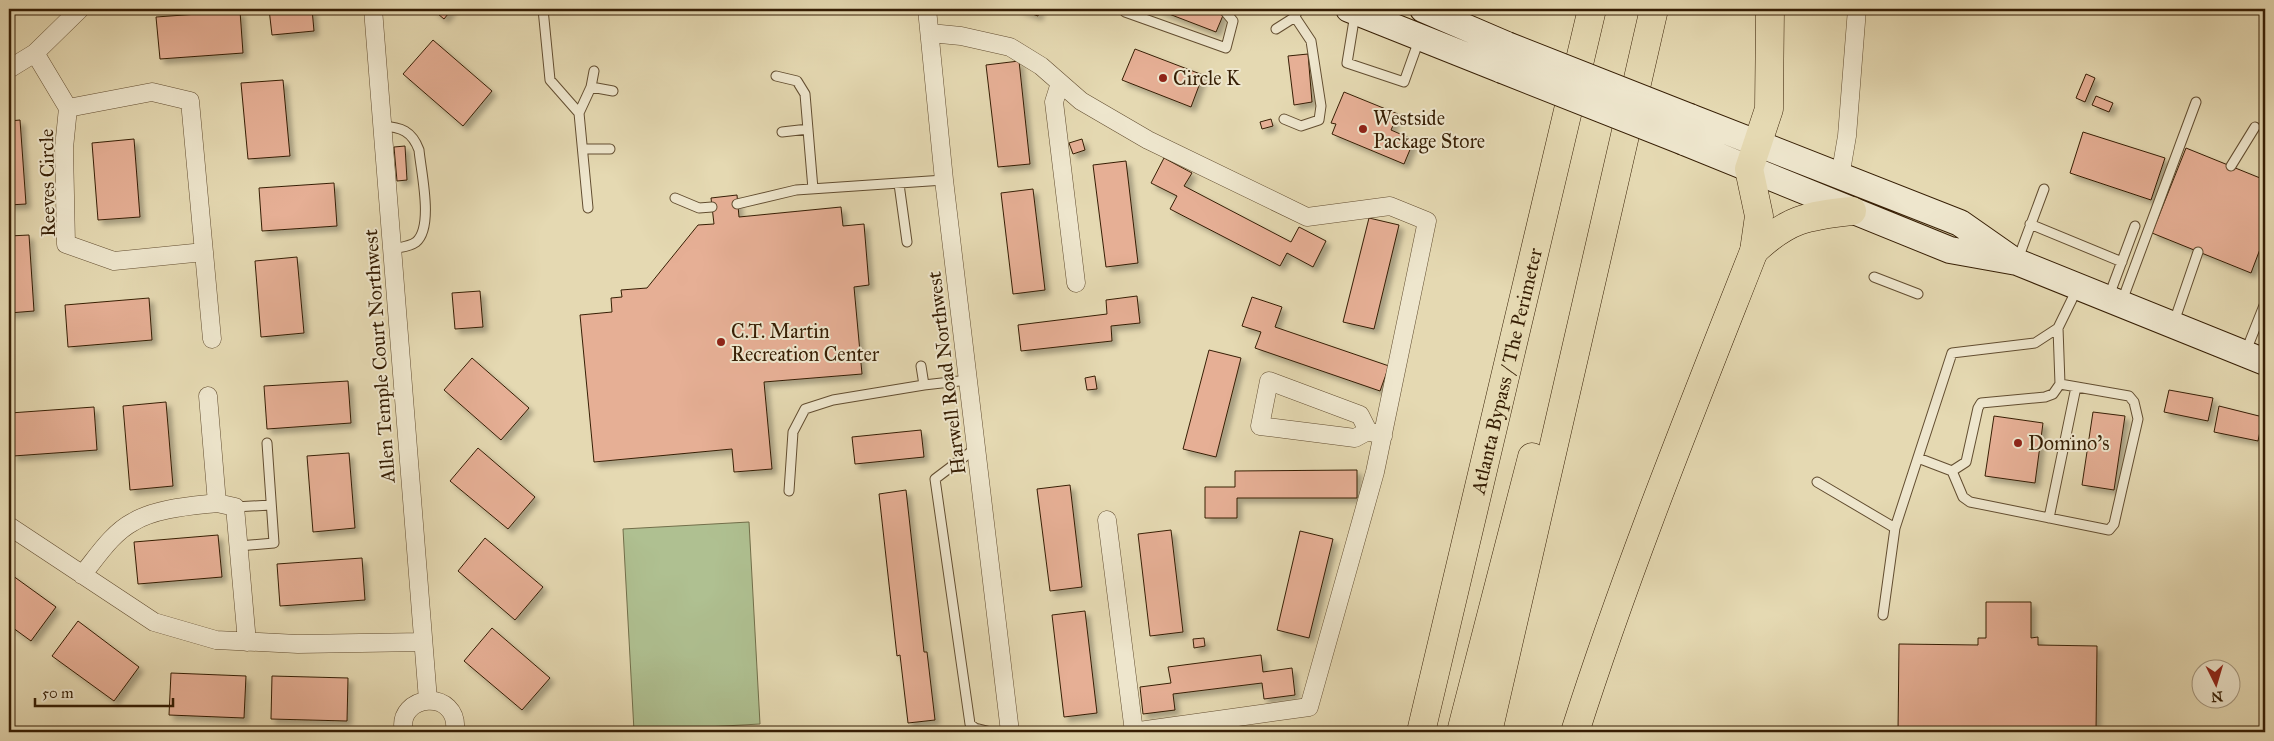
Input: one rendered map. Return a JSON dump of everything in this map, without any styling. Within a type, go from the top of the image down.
[{"type":"highway","name":"Atlanta Bypass / The Perimeter","points":[[1420,732],[1592,9]]},
{"type":"highway","points":[[1488,732],[1612,182],[1654,9]]},
{"type":"highway","points":[[1575,732],[1610,622],[1644,530],[1754,251],[1759,216],[1753,156],[1769,109],[1770,9]]},
{"type":"highway","points":[[1460,732],[1547,399],[1612,182]]},
{"type":"highway","points":[[1754,251],[1773,233],[1788,224],[1810,216],[1852,211]]},
{"type":"main road","points":[[1424,9],[1690,117],[1753,156],[1852,211],[1950,250],[2017,262]]},
{"type":"main road","points":[[1352,10],[1684,142],[1840,177],[1960,223],[2017,262],[2255,357]]},
{"type":"street","name":"Allen Temple Court Northwest","points":[[373,9],[428,700]]},
{"type":"street","name":"Harwell Road Northwest","points":[[927,9],[944,180],[1009,732]]},
{"type":"street","points":[[1840,177],[1847,136],[1857,9]]},
{"type":"street","points":[[9,68],[35,53],[74,11]]},
{"type":"street","points":[[930,33],[961,36],[1010,47],[1042,66],[1081,102],[1148,140],[1307,217],[1390,206],[1427,221],[1376,434],[1375,472],[1309,707],[1133,732],[1107,520]]},
{"type":"street","points":[[35,53],[68,108]]},
{"type":"street","points":[[1060,83],[1054,102],[1076,283]]},
{"type":"street","name":"Reeves Circle","points":[[204,252],[114,261],[66,244],[64,148],[68,108],[152,92],[190,101],[204,252],[212,339]]},
{"type":"street","points":[[1269,381],[1360,415],[1376,434],[1355,438],[1260,426],[1269,381]]},
{"type":"street","points":[[208,396],[217,504]]},
{"type":"street","points":[[82,576],[104,547],[133,522],[173,508],[217,504],[235,507],[247,642]]},
{"type":"street","points":[[9,526],[154,622],[216,640],[298,644],[423,642]]},
{"type":"street","points":[[404,732],[404,720],[412,706],[428,700],[444,704],[450,710],[454,717],[455,732]]},
{"type":"lane","points":[[543,9],[550,80],[579,113]]},
{"type":"lane","points":[[1124,9],[1125,12],[1226,48],[1233,22],[1223,9]]},
{"type":"lane","points":[[1352,10],[1347,63],[1404,82],[1420,36]]},
{"type":"lane","points":[[1276,29],[1296,13],[1311,41],[1321,106],[1319,120],[1301,126],[1284,118]]},
{"type":"lane","points":[[588,208],[579,113],[591,87],[594,71]]},
{"type":"lane","points":[[776,76],[797,81],[805,94],[812,189]]},
{"type":"lane","points":[[591,87],[613,91]]},
{"type":"lane","points":[[2115,301],[2196,102]]},
{"type":"lane","points":[[382,126],[403,128],[415,140],[419,150],[426,219],[418,241],[410,246],[393,248]]},
{"type":"lane","points":[[2231,166],[2255,127]]},
{"type":"lane","points":[[782,132],[808,129]]},
{"type":"lane","points":[[583,149],[610,149]]},
{"type":"lane","points":[[738,204],[796,190],[944,180]]},
{"type":"lane","points":[[898,184],[907,242]]},
{"type":"lane","points":[[2017,262],[2044,189]]},
{"type":"lane","points":[[675,198],[699,208],[712,207]]},
{"type":"lane","points":[[2030,224],[2122,262]]},
{"type":"lane","points":[[2115,301],[2122,262],[2135,226]]},
{"type":"lane","points":[[2173,325],[2198,252]]},
{"type":"lane","points":[[1874,277],[1918,294]]},
{"type":"lane","points":[[1952,471],[1966,462],[1978,408],[1981,403],[2045,397],[2053,394],[2060,384],[2058,328],[2078,287]]},
{"type":"lane","points":[[2255,357],[2265,304]]},
{"type":"lane","points":[[1883,615],[1896,528],[1952,352],[2035,343],[2058,328]]},
{"type":"lane","points":[[921,366],[924,385]]},
{"type":"lane","points":[[790,491],[794,432],[805,409],[833,400],[924,385],[968,380]]},
{"type":"lane","points":[[1918,458],[1952,471],[1963,497],[1970,502],[2109,530],[2114,524],[2138,419],[2134,402],[2129,396],[2060,384]]},
{"type":"lane","points":[[2049,518],[2076,387]]},
{"type":"lane","points":[[239,546],[274,543],[266,444]]},
{"type":"lane","points":[[976,448],[935,479],[970,724],[975,728],[991,732]]},
{"type":"lane","points":[[1817,482],[1896,528]]},
{"type":"lane","points":[[235,507],[271,504]]},
{"type":"green space","points":[[749,522],[760,724],[634,731],[623,529]]},
{"type":"building","points":[[269,9],[312,9],[314,31],[272,35]]},
{"type":"building","points":[[432,9],[452,9],[444,19]]},
{"type":"building","points":[[1018,9],[1040,9],[1038,16]]},
{"type":"building","points":[[1156,9],[1212,9],[1224,13],[1216,32]]},
{"type":"building","points":[[240,11],[243,53],[160,59],[156,17]]},
{"type":"building","points":[[433,40],[492,91],[463,126],[403,74]]},
{"type":"building","name":"Circle K","points":[[1135,49],[1203,75],[1191,107],[1122,80]]},
{"type":"building","points":[[1308,54],[1312,102],[1294,105],[1288,56]]},
{"type":"building","points":[[1019,61],[1030,164],[998,167],[986,65]]},
{"type":"building","points":[[2086,74],[2095,78],[2085,102],[2076,98]]},
{"type":"building","points":[[283,80],[290,156],[248,159],[241,83]]},
{"type":"building","name":"Westside Package Store","points":[[1344,92],[1398,114],[1391,130],[1414,140],[1404,164],[1332,134],[1336,124],[1331,123]]},
{"type":"building","points":[[2096,96],[2113,103],[2109,112],[2092,105]]},
{"type":"building","points":[[1271,119],[1273,126],[1262,129],[1260,122]]},
{"type":"building","points":[[20,120],[26,204],[9,205],[9,121]]},
{"type":"building","points":[[2083,132],[2165,158],[2151,200],[2070,173]]},
{"type":"building","points":[[134,139],[140,217],[98,220],[92,143]]},
{"type":"building","points":[[1082,139],[1085,150],[1073,154],[1069,143]]},
{"type":"building","points":[[405,146],[407,180],[397,181],[394,147]]},
{"type":"building","points":[[2186,148],[2265,180],[2265,236],[2251,273],[2152,233]]},
{"type":"building","points":[[1164,158],[1192,173],[1184,186],[1291,242],[1299,227],[1326,241],[1313,267],[1287,253],[1280,266],[1170,209],[1177,196],[1151,183]]},
{"type":"building","points":[[1126,161],[1138,263],[1106,267],[1093,165]]},
{"type":"building","points":[[334,183],[337,226],[262,231],[259,188]]},
{"type":"building","points":[[1033,189],[1045,290],[1013,294],[1001,193]]},
{"type":"building","name":"C.T. Martin Recreation Center","points":[[737,195],[739,217],[841,207],[843,226],[864,224],[869,285],[854,287],[862,374],[764,382],[772,469],[734,472],[732,449],[594,462],[580,315],[612,312],[611,298],[622,297],[621,290],[647,288],[698,225],[714,224],[711,198]]},
{"type":"building","points":[[1369,218],[1399,225],[1374,329],[1343,322]]},
{"type":"building","points":[[29,235],[34,311],[9,313],[9,236]]},
{"type":"building","points":[[297,257],[304,333],[261,337],[255,261]]},
{"type":"building","points":[[480,291],[483,327],[455,329],[452,293]]},
{"type":"building","points":[[1137,296],[1140,323],[1111,326],[1112,341],[1021,351],[1018,325],[1107,314],[1106,300]]},
{"type":"building","points":[[1252,297],[1282,307],[1275,327],[1389,366],[1380,391],[1255,348],[1261,332],[1242,326]]},
{"type":"building","points":[[149,298],[152,340],[68,347],[65,305]]},
{"type":"building","points":[[1209,350],[1241,358],[1216,457],[1183,449]]},
{"type":"building","points":[[472,358],[529,408],[501,440],[444,390]]},
{"type":"building","points":[[1095,376],[1097,389],[1087,390],[1085,378]]},
{"type":"building","points":[[348,381],[351,423],[267,429],[264,386]]},
{"type":"building","points":[[2169,390],[2213,398],[2208,421],[2164,412]]},
{"type":"building","points":[[166,402],[173,486],[130,490],[123,406]]},
{"type":"building","points":[[2219,406],[2263,417],[2258,441],[2214,432]]},
{"type":"building","points":[[94,407],[97,450],[13,456],[10,413]]},
{"type":"building","points":[[2093,412],[2125,416],[2114,490],[2082,485]]},
{"type":"building","points":[[1994,416],[2043,423],[2035,483],[1985,476]]},
{"type":"building","points":[[921,430],[924,457],[855,464],[852,437]]},
{"type":"building","points":[[478,448],[535,497],[508,529],[450,481]]},
{"type":"building","points":[[349,453],[355,528],[313,532],[307,456]]},
{"type":"building","points":[[1357,470],[1357,498],[1237,498],[1237,518],[1205,518],[1205,487],[1235,487],[1235,471]]},
{"type":"building","points":[[1070,485],[1082,587],[1050,591],[1037,489]]},
{"type":"building","points":[[906,490],[924,652],[927,652],[935,720],[908,723],[900,655],[897,656],[879,494]]},
{"type":"building","points":[[1171,530],[1183,632],[1150,636],[1138,534]]},
{"type":"building","points":[[1300,531],[1333,539],[1309,638],[1277,630]]},
{"type":"building","points":[[218,535],[222,577],[138,584],[134,542]]},
{"type":"building","points":[[485,538],[543,587],[515,620],[458,571]]},
{"type":"building","points":[[362,558],[365,600],[280,606],[277,564]]},
{"type":"building","points":[[9,573],[56,607],[31,641],[9,625]]},
{"type":"building","points":[[1986,602],[2031,602],[2031,638],[2038,637],[2038,645],[2097,646],[2096,732],[1898,732],[1899,644],[1978,645],[1978,638],[1986,638]]},
{"type":"building","points":[[1085,611],[1097,713],[1064,717],[1052,615]]},
{"type":"building","points":[[78,621],[139,667],[114,701],[52,656]]},
{"type":"building","points":[[492,628],[550,678],[522,710],[464,661]]},
{"type":"building","points":[[1204,638],[1205,646],[1194,648],[1193,639]]},
{"type":"building","points":[[1261,655],[1263,672],[1292,668],[1295,695],[1264,699],[1262,683],[1173,694],[1175,710],[1143,714],[1140,687],[1171,683],[1168,667]]},
{"type":"building","points":[[171,673],[246,676],[244,718],[169,715]]},
{"type":"building","points":[[272,676],[348,678],[347,721],[271,719]]},
{"type":"place","name":"Circle K","points":[[1163,78]]},
{"type":"place","name":"Westside Package Store","points":[[1363,129]]},
{"type":"place","name":"C.T. Martin Recreation Center","points":[[721,342]]},
{"type":"place","name":"Domino's","points":[[2018,443]]}]
